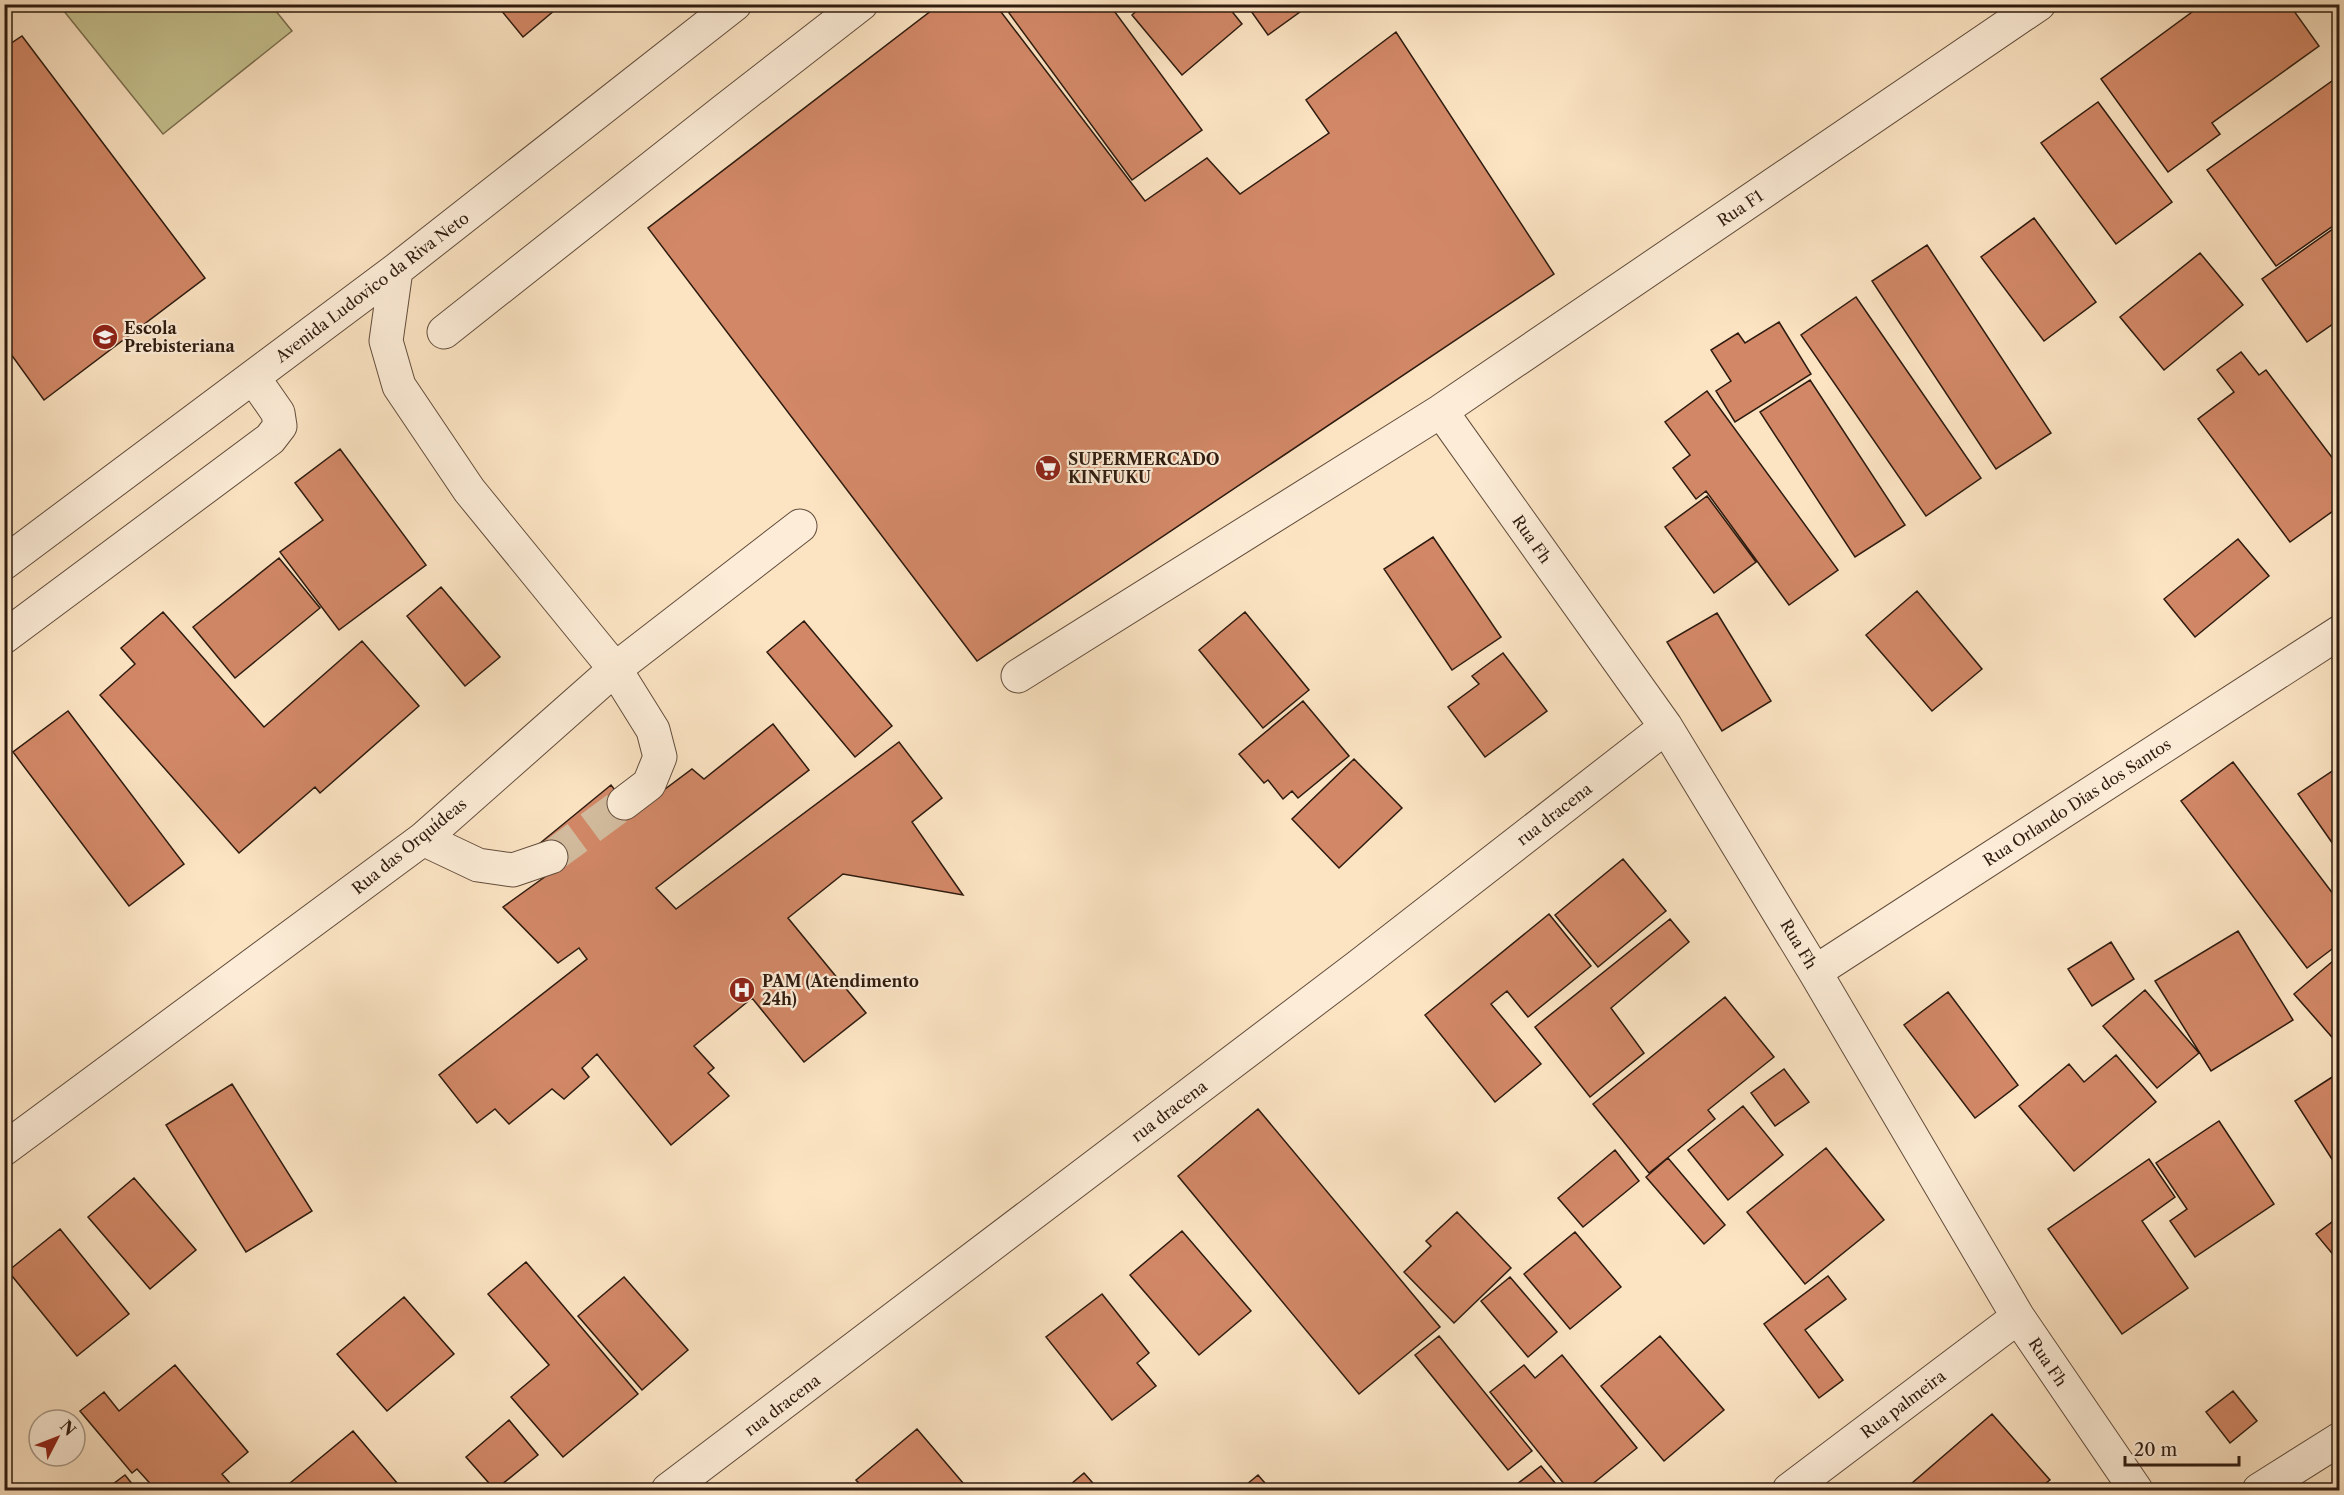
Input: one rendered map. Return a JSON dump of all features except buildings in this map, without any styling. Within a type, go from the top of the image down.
[{"type":"street","name":"Avenida Ludovico da Riva Neto","points":[[4,563],[396,270],[735,4]]},
{"type":"street","points":[[444,332],[861,4]]},
{"type":"street","name":"Rua F1","points":[[1018,676],[1441,411],[2039,4]]},
{"type":"street","points":[[396,270],[386,341],[399,386],[470,490],[615,669],[653,730],[660,757],[649,784],[624,803]]},
{"type":"street","points":[[9,624],[270,439],[280,426],[278,413],[253,377]]},
{"type":"street","name":"Rua Fh","points":[[1441,411],[1666,727],[1815,972],[2018,1317],[2136,1491]]},
{"type":"street","name":"Rua das Orquídeas","points":[[4,1149],[423,839],[615,669],[800,526]]},
{"type":"street","name":"Rua Orlando Dias dos Santos","points":[[1815,972],[2340,632]]},
{"type":"street","name":"rua dracena","points":[[668,1491],[1359,966],[1666,727]]},
{"type":"street","points":[[423,839],[478,866],[513,870],[551,857]]},
{"type":"street","name":"Rua palmeira","points":[[1789,1491],[2018,1317]]},
{"type":"street","points":[[2259,1491],[2340,1439]]},
{"type":"shaded area","points":[[59,5],[271,5],[292,31],[163,134]]},
{"type":"tunnel","points":[[551,857],[624,803]]},
{"type":"place","name":"Escola Prebisteriana","points":[[105,337]]},
{"type":"place","name":"SUPERMERCADO KINFUKU","points":[[1048,468]]},
{"type":"place","name":"PAM (Atendimento 24h)","points":[[742,990]]}]
